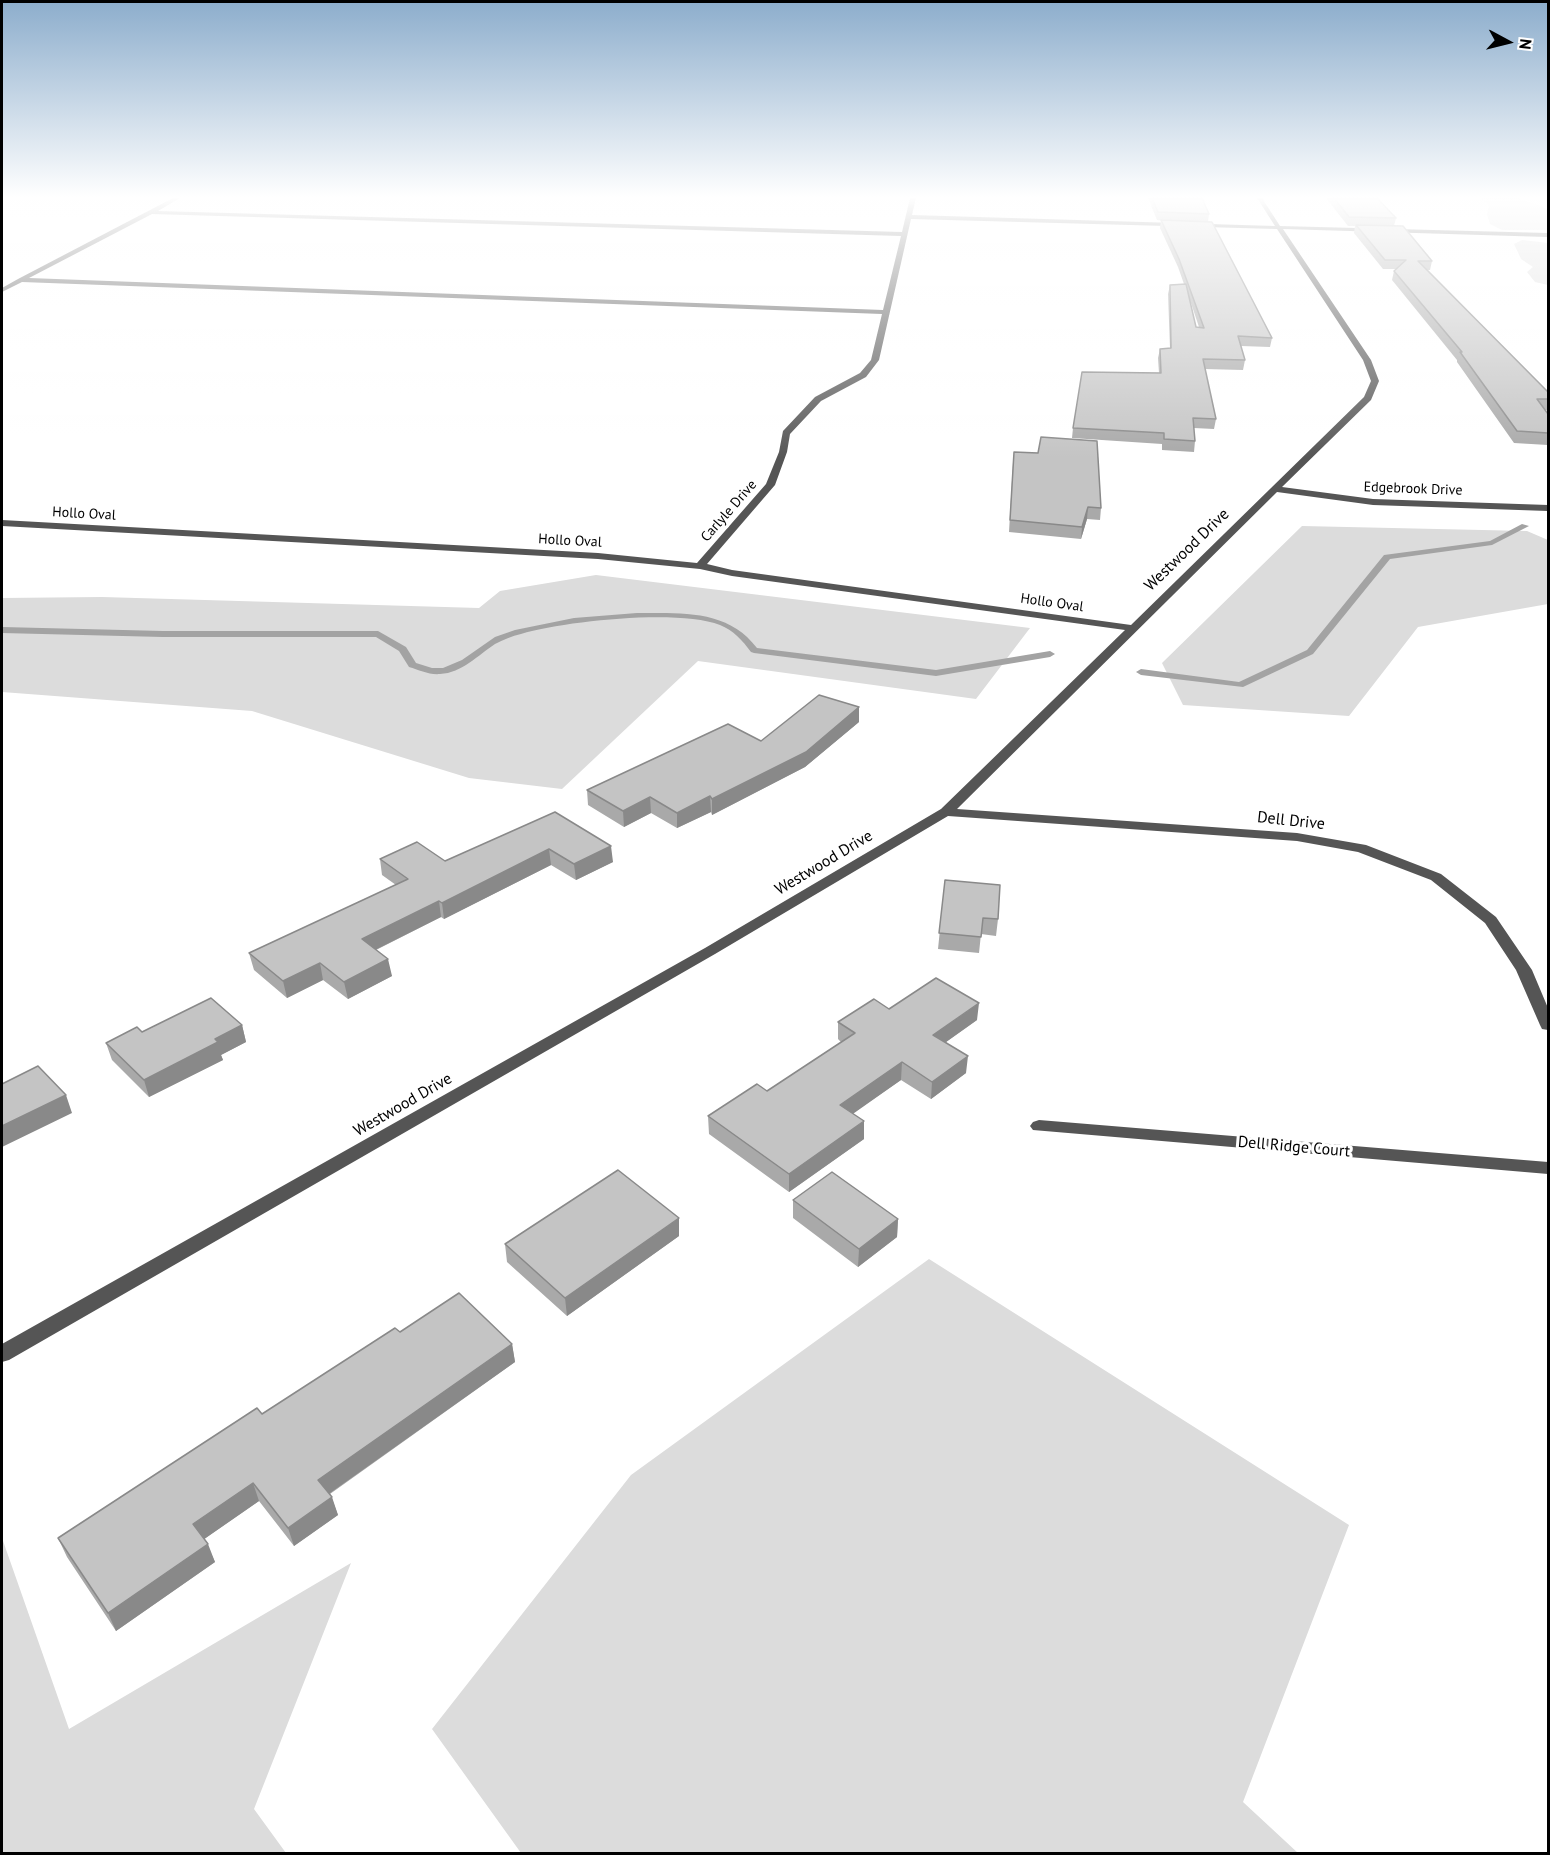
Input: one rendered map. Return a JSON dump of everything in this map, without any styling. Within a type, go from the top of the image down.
[{"type":"street","points":[[143,285],[885,312]]},
{"type":"street","name":"Carlyle Drive","points":[[700,566],[770,485],[783,452],[786,433],[793,424],[818,399],[863,375],[875,360],[892,285]]},
{"type":"street","name":"Westwood Drive","points":[[2,1354],[710,951],[946,812],[1368,398],[1375,381],[1367,360],[1316,285]]},
{"type":"street","name":"Edgebrook Drive","points":[[1276,489],[1373,502],[1548,508]]},
{"type":"street","name":"Hollo Oval","points":[[2,523],[598,556],[700,566],[732,573],[1132,628]]},
{"type":"street","name":"Dell Drive","points":[[946,812],[1297,837],[1361,848],[1437,877],[1491,920],[1524,970],[1548,1025]]},
{"type":"street","name":"Dell Ridge Court","points":[[1040,1126],[1548,1168]]},
{"type":"shaded area","points":[[1302,526],[1527,531],[1548,540],[1548,604],[1418,627],[1349,716],[1183,705],[1162,663]]},
{"type":"shaded area","points":[[596,575],[1030,628],[976,699],[698,661],[562,789],[469,778],[252,711],[2,692],[2,598],[102,597],[479,608],[500,591]]},
{"type":"shaded area","points":[[929,1259],[1349,1525],[1243,1802],[1298,1853],[521,1853],[432,1729],[631,1475]]},
{"type":"shaded area","points":[[2,1538],[69,1729],[351,1563],[254,1809],[286,1853],[2,1853]]},
{"type":"building","points":[[1170,285],[1186,285],[1196,327],[1204,328],[1188,285],[1244,285],[1272,338],[1238,336],[1245,360],[1203,359],[1216,419],[1193,418],[1195,441],[1164,439],[1164,433],[1073,428],[1082,372],[1161,373],[1160,349],[1171,348]]},
{"type":"building","points":[[1405,285],[1441,285],[1548,392],[1548,399],[1537,399],[1548,414],[1548,433],[1517,431],[1460,352],[1462,352]]},
{"type":"building","points":[[1041,437],[1097,441],[1101,508],[1088,507],[1082,527],[1010,520],[1014,452],[1038,453]]},
{"type":"building","points":[[819,695],[859,707],[806,752],[712,799],[710,796],[677,813],[650,797],[623,811],[587,790],[728,724],[761,741]]},
{"type":"building","points":[[555,812],[611,846],[574,864],[549,849],[442,903],[439,901],[362,939],[388,959],[344,982],[320,963],[283,981],[249,953],[408,879],[380,859],[417,842],[445,861]]},
{"type":"building","points":[[945,880],[1000,885],[998,919],[983,918],[981,937],[939,933]]},
{"type":"building","points":[[936,978],[979,1003],[933,1035],[968,1056],[932,1082],[902,1062],[840,1105],[864,1121],[789,1174],[708,1116],[757,1084],[767,1091],[855,1033],[838,1022],[874,999],[889,1009]]},
{"type":"building","points":[[211,998],[242,1025],[215,1039],[218,1042],[144,1080],[106,1043],[137,1027],[142,1032]]},
{"type":"building","points":[[38,1066],[66,1095],[2,1126],[2,1084]]},
{"type":"building","points":[[618,1170],[679,1218],[565,1298],[505,1244]]},
{"type":"building","points":[[832,1172],[898,1219],[859,1249],[793,1200]]},
{"type":"building","points":[[459,1293],[512,1344],[318,1480],[332,1497],[288,1528],[253,1483],[193,1524],[208,1544],[108,1613],[58,1538],[257,1408],[262,1414],[395,1328],[400,1332]]},
{"type":"waterway","points":[[1141,672],[1240,685],[1310,652],[1387,557],[1492,543],[1525,526]]},
{"type":"waterway","points":[[2,630],[163,634],[378,634],[403,649],[412,665],[432,671],[458,666],[498,639],[519,632],[574,621],[637,616],[694,617],[715,621],[738,632],[754,650],[936,673],[1050,654]]}]
